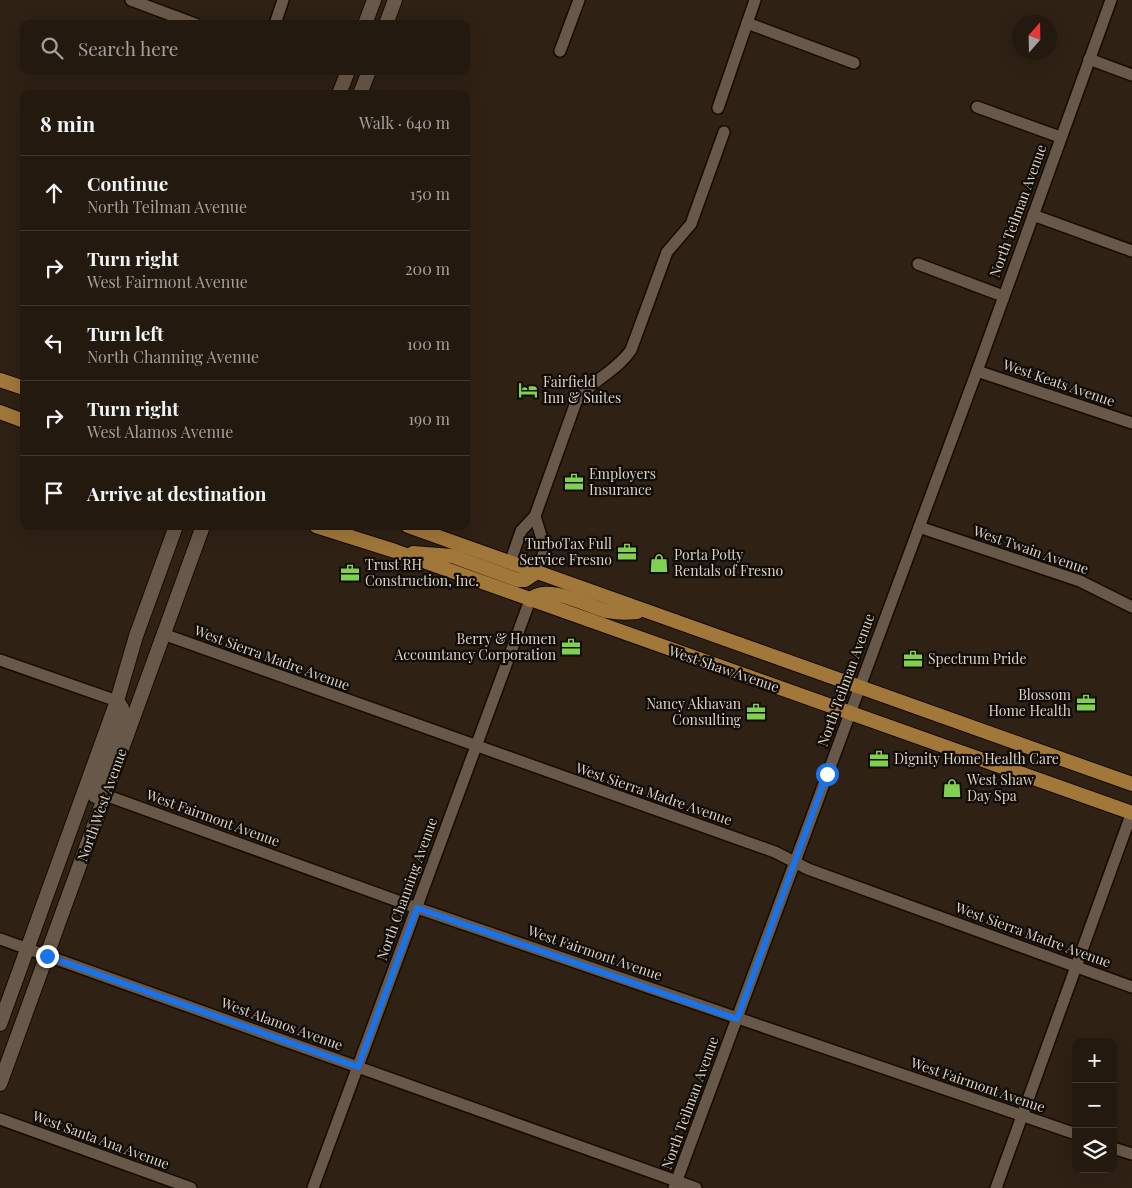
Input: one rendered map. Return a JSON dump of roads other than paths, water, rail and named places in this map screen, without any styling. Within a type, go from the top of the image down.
[{"type":"main road","points":[[366,20],[374,0]]},
{"type":"main road","points":[[378,20],[385,0]]},
{"type":"main road","points":[[388,20],[395,0]]},
{"type":"main road","points":[[341,90],[346,75]]},
{"type":"main road","points":[[362,90],[367,75]]},
{"type":"main road","points":[[0,380],[20,387]]},
{"type":"main road","points":[[0,412],[20,420]]},
{"type":"main road","name":"North West Avenue","points":[[0,1024],[117,702],[136,636],[175,530]]},
{"type":"main road","name":"North West Avenue","points":[[0,1084],[202,530]]},
{"type":"main road","name":"West Shaw Avenue","points":[[328,530],[1132,813]]},
{"type":"main road","name":"West Shaw Avenue","points":[[419,530],[858,688],[1132,784]]},
{"type":"main road","points":[[395,552],[452,556],[518,580],[524,580],[537,572]]},
{"type":"main road","points":[[530,600],[535,594],[546,592],[608,611],[645,612]]},
{"type":"main road","points":[[92,833],[89,821],[91,808],[122,720],[122,708],[117,702]]},
{"type":"street","points":[[131,0],[184,20]]},
{"type":"street","points":[[276,20],[283,0]]},
{"type":"street","points":[[560,51],[579,0]]},
{"type":"street","points":[[718,108],[755,0]]},
{"type":"street","name":"North Teilman Avenue","points":[[676,1184],[849,712],[977,371],[1111,0]]},
{"type":"street","points":[[747,23],[854,63]]},
{"type":"street","points":[[1089,59],[1132,74]]},
{"type":"street","name":"North Teilman Avenue","points":[[978,108],[1060,137]]},
{"type":"street","points":[[510,563],[521,531],[535,516],[576,402],[587,389],[625,358],[631,350],[666,252],[691,224],[724,132]]},
{"type":"street","points":[[1033,214],[1132,250]]},
{"type":"street","name":"North Teilman Avenue","points":[[918,264],[1003,296]]},
{"type":"street","name":"West Keats Avenue","points":[[977,371],[1132,424]]},
{"type":"street","points":[[535,516],[545,549],[537,572]]},
{"type":"street","name":"West Twain Avenue","points":[[919,527],[1080,582],[1132,607]]},
{"type":"street","name":"North Channing Avenue","points":[[313,1188],[530,600]]},
{"type":"street","name":"West Sierra Madre Avenue","points":[[163,634],[475,747],[776,852],[808,869],[1132,987]]},
{"type":"street","points":[[0,660],[117,702]]},
{"type":"street","name":"West Fairmont Avenue","points":[[106,795],[417,908],[1072,1133]]},
{"type":"street","points":[[996,1188],[1132,813]]},
{"type":"street","name":"West Alamos Avenue","points":[[0,939],[358,1067],[676,1184],[696,1188]]},
{"type":"street","name":"West Santa Ana Avenue","points":[[0,1119],[192,1188]]},
{"type":"street","points":[[1117,1149],[1132,1154]]},
{"type":"place","name":"Fairfield Inn & Suites","points":[[528,390]]},
{"type":"place","name":"Employers Insurance","points":[[574,482]]},
{"type":"place","name":"TurboTax Full Service Fresno","points":[[627,552]]},
{"type":"place","name":"Porta Potty Rentals of Fresno","points":[[659,563]]},
{"type":"place","name":"Trust RH Construction, Inc.","points":[[350,573]]},
{"type":"place","name":"Berry & Homen Accountancy Corporation","points":[[571,647]]},
{"type":"place","name":"Spectrum Pride","points":[[913,659]]},
{"type":"place","name":"Blossom Home Health","points":[[1086,703]]},
{"type":"place","name":"Nancy Akhavan Consulting","points":[[756,712]]},
{"type":"place","name":"Dignity Home Health Care","points":[[879,759]]},
{"type":"place","name":"West Shaw Day Spa","points":[[952,788]]}]
